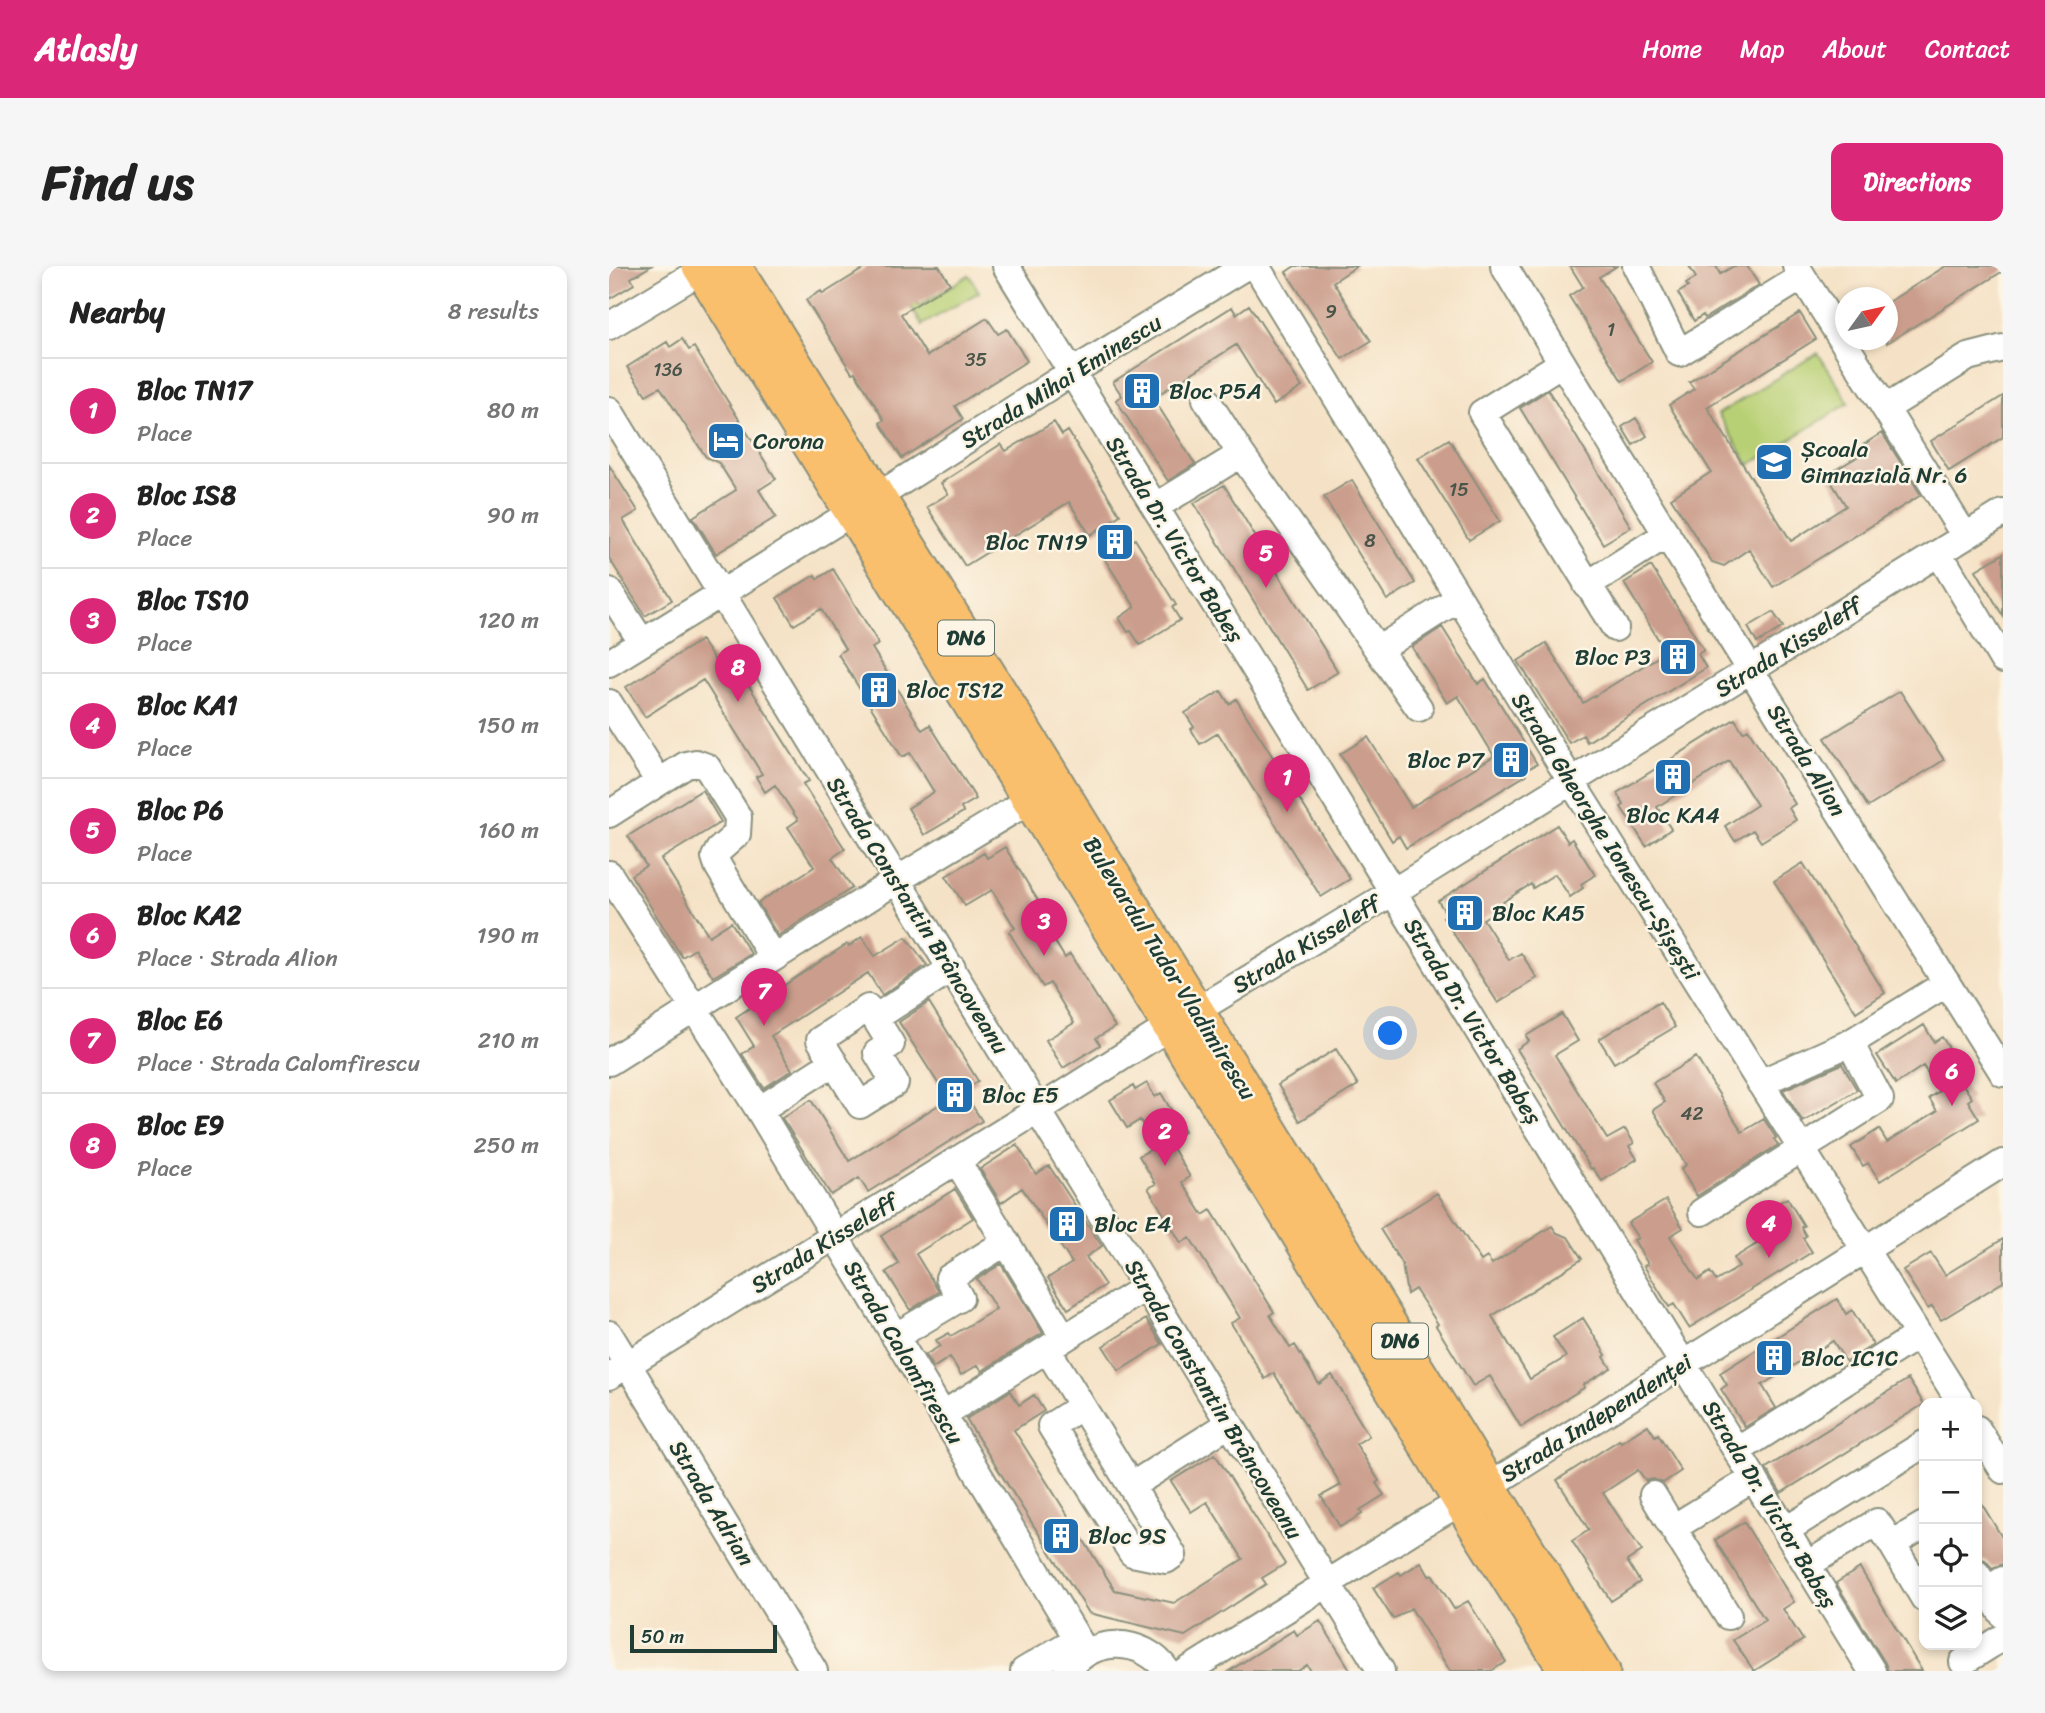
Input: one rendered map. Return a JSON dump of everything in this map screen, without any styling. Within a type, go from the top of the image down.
[{"type":"main road","name":"Bulevardul Tudor Vladimirescu","points":[[734,266],[864,505],[1030,800],[1182,1019],[1489,1486],[1603,1671]]},
{"type":"main road","name":"Bulevardul Tudor Vladimirescu","points":[[701,268],[864,505],[1182,1019],[1293,1226],[1460,1503],[1566,1671]]},
{"type":"street","name":"Strada Dr. Victor Babeș","points":[[1006,266],[1872,1671]]},
{"type":"street","name":"Strada Mihai Eminescu","points":[[609,663],[1246,266]]},
{"type":"street","name":"Strada Gheorghe Ionescu-Șișești","points":[[1256,266],[1571,781],[1958,1398]]},
{"type":"street","name":"Strada Alion","points":[[1504,266],[1751,670],[2003,1073]]},
{"type":"street","points":[[1636,266],[1679,353],[1799,271],[1965,536]]},
{"type":"street","points":[[609,326],[701,268]]},
{"type":"street","points":[[1886,408],[1968,357],[2003,348]]},
{"type":"street","points":[[1562,363],[1482,413],[1615,628]]},
{"type":"street","points":[[1206,398],[1241,454],[1419,708]]},
{"type":"street","name":"Strada Constantin Brâncoveanu","points":[[609,410],[1381,1671]]},
{"type":"street","points":[[1156,507],[1241,454]]},
{"type":"street","name":"Strada Kisseleff","points":[[618,1371],[1182,1019],[2003,513]]},
{"type":"street","points":[[1587,585],[1667,534]]},
{"type":"street","points":[[1939,553],[2003,660]]},
{"type":"street","points":[[609,591],[642,642]]},
{"type":"street","points":[[1378,650],[1459,598]]},
{"type":"street","points":[[609,703],[659,782]]},
{"type":"street","points":[[609,814],[686,765],[696,763],[707,767],[738,817],[737,834],[715,857],[718,866],[773,958]]},
{"type":"street","points":[[609,1062],[897,880],[1030,800]]},
{"type":"street","name":"Strada Calomfirescu","points":[[609,874],[759,1110],[943,1415],[1077,1654]]},
{"type":"street","points":[[875,1018],[952,968]]},
{"type":"street","points":[[1760,1083],[1850,1043],[1947,984]]},
{"type":"street","points":[[869,1008],[875,1018],[891,1044],[877,1053],[895,1083],[860,1105],[820,1040],[869,1008]]},
{"type":"street","points":[[1702,1212],[1880,1099],[1850,1043]]},
{"type":"street","points":[[759,1110],[834,1062]]},
{"type":"street","points":[[957,1161],[1006,1242],[1056,1343],[1082,1406],[1173,1555],[1166,1560],[1132,1553],[1051,1426],[1082,1406]]},
{"type":"street","name":"Strada Independenței","points":[[1187,1671],[1489,1486],[2003,1163]]},
{"type":"street","points":[[895,1337],[960,1298],[949,1278],[1006,1242]]},
{"type":"street","points":[[943,1415],[1146,1287]]},
{"type":"street","name":"Strada Adrian","points":[[609,1334],[618,1371],[814,1671]]},
{"type":"street","points":[[1737,1451],[1918,1335]]},
{"type":"street","points":[[1131,1486],[1229,1424]]},
{"type":"street","points":[[1982,1437],[2003,1470]]},
{"type":"street","points":[[1786,1530],[1919,1447]]},
{"type":"street","points":[[1673,1528],[1753,1478]]},
{"type":"street","points":[[1653,1495],[1727,1616]]},
{"type":"street","points":[[1807,1566],[1877,1522],[1919,1590]]},
{"type":"street","points":[[1892,1545],[1919,1528]]},
{"type":"street","points":[[1989,1581],[2003,1615]]},
{"type":"street","points":[[1957,1659],[2003,1637]]},
{"type":"street","points":[[1024,1671],[1105,1645],[1125,1644],[1145,1650],[1162,1663],[1167,1671]]},
{"type":"green space","points":[[886,266],[894,266],[919,306],[969,275],[979,292],[922,325]]},
{"type":"green space","points":[[1818,353],[1849,403],[1749,465],[1718,414]]},
{"type":"building","points":[[609,266],[651,266],[631,278],[634,284],[609,299]]},
{"type":"building","points":[[868,266],[939,266],[950,284],[901,314],[927,356],[987,318],[998,334],[1007,329],[1027,361],[955,406],[963,419],[902,458],[880,423],[884,420],[855,372],[852,373],[806,300],[821,291],[823,294]]},
{"type":"building","points":[[1295,266],[1357,266],[1333,282],[1371,341],[1342,359],[1286,272]]},
{"type":"building","points":[[1570,266],[1617,266],[1599,277],[1652,362],[1622,381],[1569,296],[1583,287]]},
{"type":"building","points":[[1689,266],[1716,266],[1720,274],[1734,266],[1747,266],[1759,285],[1705,318],[1703,315],[1694,321],[1678,293],[1696,278]]},
{"type":"building","points":[[1946,266],[2003,266],[2003,271],[1898,336],[1898,296]]},
{"type":"building","name":"Bloc P5A","points":[[1249,305],[1302,387],[1274,405],[1236,345],[1153,398],[1195,464],[1168,481],[1116,400],[1122,396],[1113,382],[1232,307],[1236,314]]},
{"type":"building","points":[[1800,313],[1816,339],[1707,407],[1791,541],[1846,506],[1827,475],[1862,454],[1858,448],[1882,433],[1921,495],[1773,587],[1749,549],[1724,566],[1712,562],[1671,498],[1711,472],[1669,405],[1694,389],[1689,382]]},
{"type":"building","points":[[682,339],[689,350],[694,347],[776,479],[759,490],[776,517],[716,554],[693,517],[736,490],[719,463],[706,457],[660,387],[646,395],[627,367],[667,342],[670,347]]},
{"type":"building","points":[[1548,390],[1631,527],[1603,544],[1520,408]]},
{"type":"building","points":[[2003,396],[2003,437],[1949,471],[1931,441]]},
{"type":"building","points":[[1636,418],[1647,436],[1633,445],[1622,427]]},
{"type":"building","points":[[1054,422],[1062,435],[1068,431],[1120,515],[1090,535],[1069,502],[965,566],[927,507],[948,494],[941,483],[1001,444],[1006,451]]},
{"type":"building","points":[[1449,439],[1500,521],[1469,540],[1418,458]]},
{"type":"building","points":[[609,465],[638,511],[623,520],[672,600],[645,616],[609,558]]},
{"type":"building","points":[[1352,480],[1415,583],[1387,600],[1324,497]]},
{"type":"building","points":[[1224,485],[1338,672],[1308,690],[1194,503]]},
{"type":"building","points":[[1135,539],[1176,605],[1172,607],[1180,620],[1140,645],[1119,618],[1135,607],[1104,558]]},
{"type":"building","points":[[2003,554],[2003,616],[1976,570]]},
{"type":"building","name":"Bloc P3","points":[[1651,566],[1704,650],[1698,654],[1706,668],[1587,742],[1583,735],[1569,743],[1518,661],[1546,643],[1583,703],[1666,652],[1624,583]]},
{"type":"building","name":"Bloc TS12","points":[[833,569],[879,644],[872,648],[922,730],[930,725],[976,799],[961,808],[963,812],[924,835],[908,808],[934,792],[910,753],[902,757],[838,654],[845,649],[821,609],[794,625],[777,598],[815,575],[817,579]]},
{"type":"building","points":[[1773,612],[1783,627],[1757,643],[1748,627]]},
{"type":"building","name":"Bloc P7","points":[[1442,627],[1478,684],[1485,679],[1537,764],[1524,771],[1526,775],[1406,848],[1399,836],[1392,841],[1340,754],[1368,737],[1411,807],[1494,756],[1458,696],[1447,703],[1412,647]]},
{"type":"building","points":[[701,640],[719,667],[732,659],[809,781],[803,784],[845,849],[832,858],[852,888],[778,936],[758,903],[814,867],[788,827],[798,820],[775,785],[765,792],[756,777],[762,774],[703,680],[645,717],[626,687]]},
{"type":"building","points":[[1221,691],[1229,704],[1236,699],[1350,879],[1321,897],[1218,733],[1200,744],[1191,729],[1194,727],[1185,713]]},
{"type":"building","points":[[1900,691],[1944,760],[1868,807],[1825,738]]},
{"type":"building","name":"Bloc KA4","points":[[1735,719],[1743,732],[1748,729],[1795,804],[1789,808],[1796,820],[1761,842],[1753,830],[1735,841],[1725,826],[1757,805],[1729,761],[1657,807],[1671,829],[1646,846],[1621,807],[1624,805],[1617,793]]},
{"type":"building","points":[[702,790],[721,822],[661,859],[709,936],[731,922],[751,954],[713,977],[695,949],[682,957],[631,875],[646,866],[628,836]]},
{"type":"building","name":"Bloc KA5","points":[[1557,825],[1568,842],[1572,839],[1595,875],[1581,884],[1583,888],[1570,897],[1555,874],[1533,888],[1531,884],[1483,919],[1509,960],[1521,953],[1537,978],[1498,1003],[1443,917],[1447,915],[1438,901]]},
{"type":"building","points":[[1005,847],[1050,920],[1044,924],[1065,958],[1070,954],[1115,1027],[1096,1038],[1100,1045],[1063,1068],[1046,1040],[1074,1023],[1050,983],[1043,987],[1009,932],[1015,928],[992,890],[965,906],[946,876],[984,853],[987,858]]},
{"type":"building","points":[[1803,863],[1885,993],[1856,1012],[1774,881]]},
{"type":"building","points":[[862,937],[875,956],[906,937],[927,965],[882,995],[868,973],[771,1036],[792,1070],[764,1088],[742,1054],[754,1046],[736,1017],[847,944],[849,946]]},
{"type":"building","name":"Bloc E5","points":[[929,1002],[978,1081],[963,1091],[982,1121],[868,1192],[859,1178],[831,1195],[782,1118],[811,1100],[849,1161],[948,1099],[899,1022]]},
{"type":"building","points":[[1660,1002],[1675,1027],[1614,1063],[1599,1039]]},
{"type":"building","points":[[1562,1014],[1578,1041],[1555,1055],[1607,1139],[1625,1129],[1634,1143],[1629,1146],[1637,1159],[1602,1181],[1593,1168],[1591,1169],[1517,1049],[1529,1041],[1526,1036]]},
{"type":"building","points":[[1924,1025],[1934,1042],[1942,1037],[1967,1076],[1960,1080],[1972,1098],[1968,1101],[1979,1119],[1880,1181],[1868,1163],[1863,1166],[1851,1147],[1879,1129],[1887,1142],[1937,1111],[1929,1098],[1939,1091],[1923,1066],[1896,1084],[1877,1055]]},
{"type":"building","points":[[1336,1049],[1358,1085],[1300,1121],[1278,1085]]},
{"type":"building","points":[[1696,1057],[1742,1132],[1764,1119],[1778,1145],[1697,1196],[1681,1169],[1686,1165],[1653,1110],[1665,1102],[1653,1083]]},
{"type":"building","points":[[1842,1064],[1857,1090],[1803,1122],[1783,1090]]},
{"type":"building","points":[[1147,1083],[1155,1097],[1161,1093],[1184,1132],[1169,1141],[1190,1177],[1182,1182],[1203,1215],[1211,1210],[1274,1312],[1270,1315],[1290,1348],[1295,1345],[1319,1384],[1332,1375],[1369,1436],[1356,1444],[1379,1481],[1376,1483],[1384,1495],[1360,1510],[1362,1514],[1340,1527],[1321,1496],[1341,1485],[1274,1373],[1265,1379],[1231,1323],[1240,1318],[1190,1238],[1181,1243],[1148,1188],[1156,1184],[1139,1156],[1156,1146],[1140,1120],[1127,1128],[1110,1100],[1133,1086],[1135,1090]]},
{"type":"building","name":"Bloc E4","points":[[1017,1145],[1036,1174],[1049,1166],[1102,1246],[1086,1257],[1105,1285],[1068,1309],[1048,1278],[1072,1263],[1022,1188],[1001,1203],[980,1169]]},
{"type":"building","points":[[955,1189],[973,1218],[916,1254],[939,1292],[910,1310],[886,1272],[899,1264],[881,1236]]},
{"type":"building","points":[[1437,1193],[1481,1261],[1487,1257],[1492,1264],[1552,1226],[1557,1233],[1568,1237],[1582,1259],[1492,1316],[1530,1379],[1566,1357],[1553,1337],[1583,1318],[1611,1368],[1521,1427],[1490,1376],[1473,1386],[1415,1289],[1407,1294],[1402,1264],[1380,1229]]},
{"type":"building","points":[[1787,1198],[1804,1226],[1801,1227],[1806,1236],[1803,1238],[1812,1252],[1689,1328],[1674,1304],[1669,1307],[1644,1266],[1648,1264],[1634,1240],[1638,1238],[1628,1223],[1666,1200],[1683,1228],[1670,1236],[1698,1280],[1710,1272],[1716,1281],[1739,1267],[1734,1258],[1768,1237],[1755,1217]]},
{"type":"building","points":[[2003,1239],[2003,1282],[1941,1320],[1932,1306],[1928,1309],[1903,1270],[1931,1253],[1945,1275]]},
{"type":"building","points":[[1001,1264],[1043,1333],[982,1371],[978,1365],[961,1375],[950,1357],[933,1368],[925,1355],[940,1346],[936,1340],[949,1333],[951,1336],[996,1309],[977,1279]]},
{"type":"building","name":"Bloc IC1C","points":[[1837,1299],[1846,1314],[1852,1310],[1873,1345],[1846,1362],[1833,1341],[1762,1385],[1776,1408],[1745,1427],[1721,1389],[1727,1385],[1720,1373]]},
{"type":"building","points":[[1146,1319],[1162,1344],[1119,1371],[1103,1346]]},
{"type":"building","points":[[1908,1379],[1920,1398],[1919,1407],[1781,1493],[1766,1468]]},
{"type":"building","name":"Bloc 9S","points":[[1010,1391],[1019,1405],[1034,1395],[1044,1411],[1014,1430],[1115,1590],[1174,1603],[1243,1559],[1207,1502],[1191,1512],[1171,1481],[1215,1454],[1285,1564],[1262,1578],[1266,1584],[1185,1636],[1089,1613],[966,1419]]},
{"type":"building","points":[[1648,1425],[1655,1436],[1658,1434],[1681,1471],[1663,1483],[1653,1479],[1646,1481],[1638,1470],[1603,1493],[1642,1551],[1627,1561],[1640,1582],[1611,1601],[1572,1541],[1589,1530],[1557,1480],[1619,1440],[1621,1442]]},
{"type":"building","points":[[1982,1504],[2003,1539],[2003,1564],[1992,1568],[1982,1559]]},
{"type":"building","points":[[1744,1522],[1794,1602],[1783,1609],[1803,1640],[1754,1671],[1733,1640],[1765,1620],[1715,1540]]},
{"type":"building","points":[[1421,1562],[1429,1576],[1432,1574],[1454,1609],[1468,1601],[1506,1662],[1491,1671],[1450,1671],[1411,1608],[1393,1619],[1373,1588]]},
{"type":"building","points":[[1860,1568],[1922,1671],[1888,1671],[1836,1583]]},
{"type":"building","points":[[1320,1621],[1351,1671],[1311,1671],[1307,1665],[1298,1671],[1229,1671],[1294,1630],[1297,1635]]},
{"type":"place","name":"Bloc P5A","points":[[1142,391]]},
{"type":"place","name":"Corona","points":[[726,441]]},
{"type":"place","name":"Școala Gimnazială Nr. 6","points":[[1774,462]]},
{"type":"place","name":"Bloc TN19","points":[[1115,542]]},
{"type":"place","name":"Bloc P6","points":[[1266,588]]},
{"type":"place","name":"Bloc P3","points":[[1678,657]]},
{"type":"place","name":"Bloc TS12","points":[[879,690]]},
{"type":"place","name":"Bloc E9","points":[[738,702]]},
{"type":"place","name":"Bloc P7","points":[[1511,760]]},
{"type":"place","name":"Bloc KA4","points":[[1673,777]]},
{"type":"place","name":"Bloc TN17","points":[[1287,812]]},
{"type":"place","name":"Bloc KA5","points":[[1465,913]]},
{"type":"place","name":"Bloc TS10","points":[[1044,956]]},
{"type":"place","name":"Bloc E6","points":[[764,1026]]},
{"type":"place","name":"Bloc E5","points":[[955,1095]]},
{"type":"place","name":"Bloc KA2","points":[[1952,1106]]},
{"type":"place","name":"Bloc IS8","points":[[1165,1166]]},
{"type":"place","name":"Bloc E4","points":[[1067,1224]]},
{"type":"place","name":"Bloc KA1","points":[[1769,1258]]},
{"type":"place","name":"Bloc IC1C","points":[[1774,1358]]},
{"type":"place","name":"Bloc 9S","points":[[1061,1536]]}]
